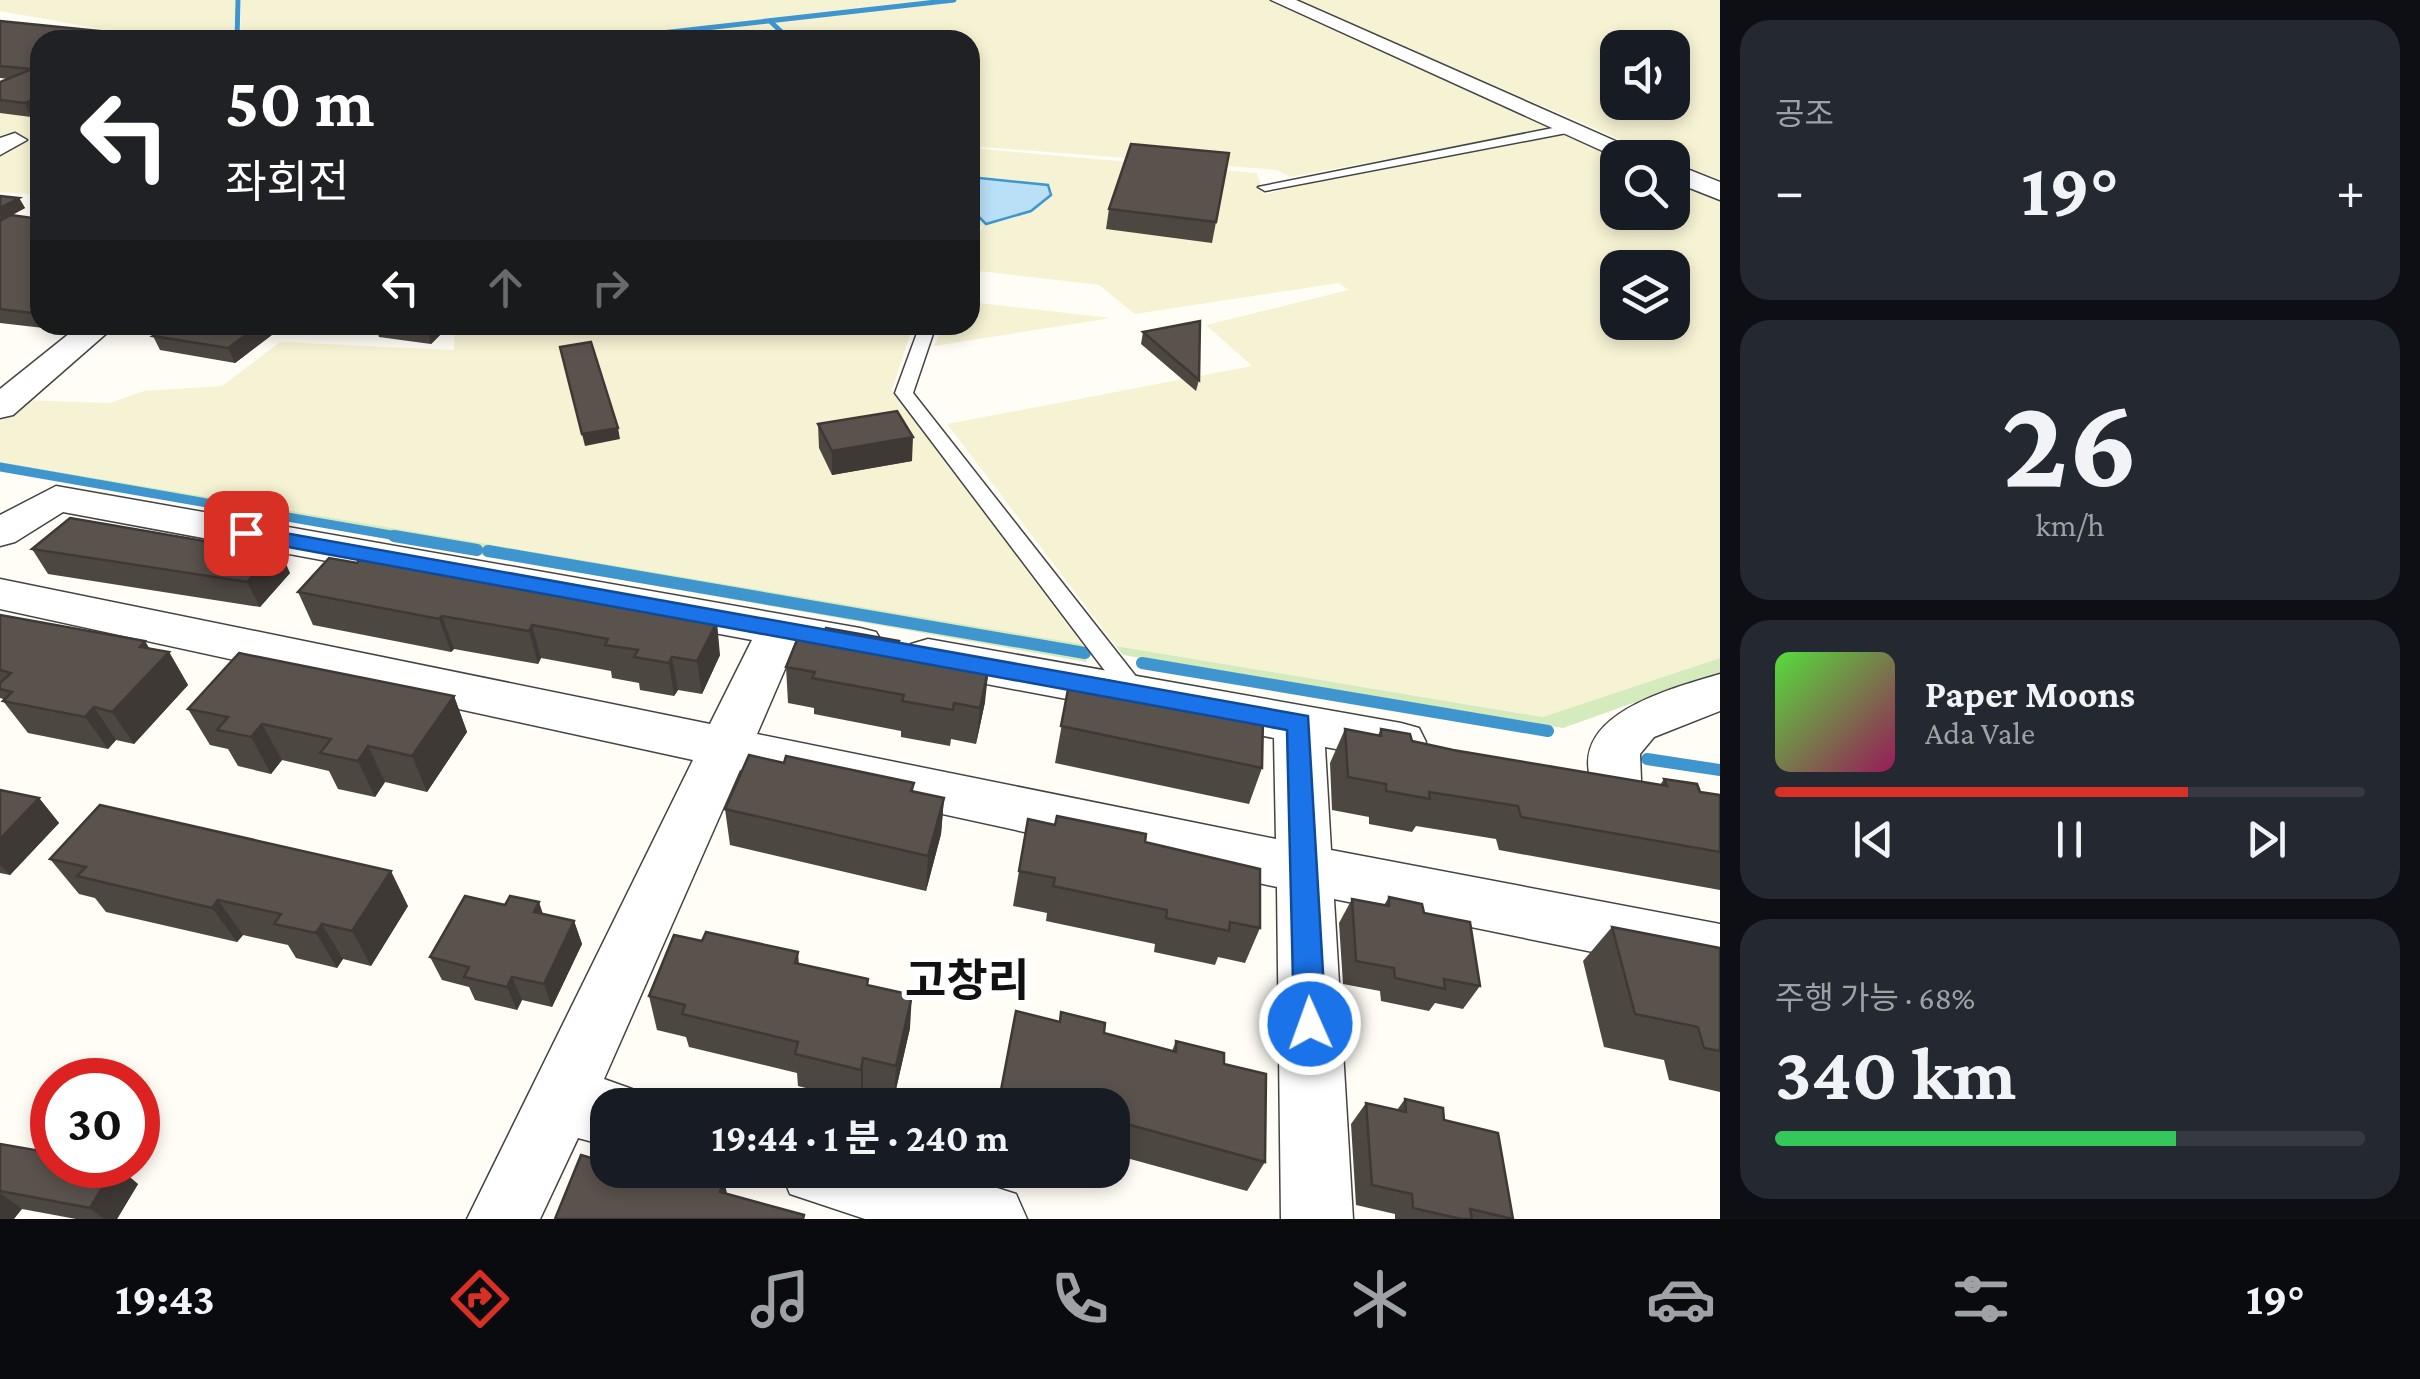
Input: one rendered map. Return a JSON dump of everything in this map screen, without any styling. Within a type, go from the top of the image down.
[{"type":"street","points":[[1280,0],[1600,140]]},
{"type":"street","points":[[1690,179],[1720,192]]},
{"type":"street","points":[[0,407],[88,335]]},
{"type":"street","points":[[0,533],[56,498],[1452,751]]},
{"type":"street","points":[[0,594],[1304,869],[1720,951]]},
{"type":"street","points":[[503,1219],[584,1106],[726,745],[780,630]]},
{"type":"street","points":[[1615,780],[1614,750],[1636,724],[1720,692]]},
{"type":"street","points":[[1299,723],[1316,1219]]},
{"type":"street","points":[[1563,771],[1668,790]]},
{"type":"street","points":[[879,1188],[991,1219]]},
{"type":"lane","points":[[1264,187],[1573,128]]},
{"type":"lane","points":[[924,335],[904,393],[1136,694]]},
{"type":"shaded area","points":[[0,0],[236,0],[234,30],[106,30],[0,11]]},
{"type":"shaded area","points":[[241,0],[946,0],[784,20],[959,0],[1277,0],[1554,128],[1290,177],[1277,170],[980,147],[980,30],[783,30],[773,20],[680,30],[240,30]]},
{"type":"shaded area","points":[[1296,0],[1720,0],[1720,183],[1690,170],[1690,140],[1621,140]]},
{"type":"shaded area","points":[[768,22],[776,30],[698,30]]},
{"type":"shaded area","points":[[30,84],[30,140],[24,140],[30,141],[30,194],[0,192],[0,96]]},
{"type":"shaded area","points":[[1563,133],[1579,134],[1600,147],[1600,230],[1690,230],[1690,182],[1720,195],[1720,658],[1544,717],[1116,646],[947,424],[1252,366],[1206,325],[1349,290],[1338,283],[1135,314],[1099,285],[980,271],[980,232],[984,225],[980,227],[980,218],[986,224],[1031,211],[1050,194],[1047,185],[980,176],[980,149],[1257,173],[1264,195],[1329,177]]},
{"type":"shaded area","points":[[980,303],[1111,318],[934,346],[939,335],[980,335]]},
{"type":"shaded area","points":[[455,335],[910,335],[892,390],[1082,644],[0,462],[0,416],[20,400],[110,403],[144,391],[222,386],[280,342],[454,350]]},
{"type":"green space","points":[[0,462],[1082,644],[1087,662],[0,470]]},
{"type":"green space","points":[[1116,646],[1543,717],[1720,658],[1720,672],[1563,728],[1123,655]]},
{"type":"water","points":[[980,178],[1048,185],[1051,195],[1031,211],[986,224],[980,218]]},
{"type":"building","points":[[0,21],[90,30],[30,30],[30,69],[0,66]]},
{"type":"building","points":[[30,70],[30,101],[0,100],[0,82]]},
{"type":"building","points":[[1131,144],[1229,153],[1216,222],[1109,209]]},
{"type":"building","points":[[0,196],[19,198],[0,208]]},
{"type":"building","points":[[11,215],[30,218],[30,313],[0,309],[0,221]]},
{"type":"building","points":[[1200,321],[1199,380],[1143,332]]},
{"type":"building","points":[[155,335],[246,335],[228,348]]},
{"type":"building","points":[[591,342],[618,428],[582,434],[560,347]]},
{"type":"building","points":[[897,411],[913,437],[832,451],[818,424]]},
{"type":"building","points":[[70,518],[204,541],[209,536],[279,548],[247,582],[32,549]]},
{"type":"building","points":[[362,557],[550,586],[580,592],[576,599],[717,622],[697,661],[672,657],[669,663],[634,657],[638,650],[605,645],[608,639],[532,625],[529,631],[442,616],[439,619],[298,592],[329,558],[357,563]]},
{"type":"building","points":[[0,615],[145,641],[140,647],[169,652],[112,712],[94,707],[85,717],[3,701],[12,692],[0,689],[0,683],[11,673],[0,670]]},
{"type":"building","points":[[826,628],[899,641],[897,647],[989,666],[980,708],[954,703],[953,710],[902,701],[904,695],[812,678],[815,672],[786,667],[801,630],[823,634]]},
{"type":"building","points":[[239,653],[454,696],[412,756],[368,746],[358,761],[320,753],[331,739],[262,724],[251,737],[217,730],[228,717],[188,709]]},
{"type":"building","points":[[1070,679],[1104,686],[1105,680],[1231,705],[1231,711],[1263,717],[1262,768],[1061,726]]},
{"type":"building","points":[[1345,729],[1381,736],[1381,729],[1410,734],[1412,741],[1453,750],[1667,786],[1664,779],[1697,784],[1700,792],[1720,795],[1720,852],[1521,817],[1518,806],[1429,792],[1430,799],[1386,791],[1386,784],[1348,777]]},
{"type":"building","points":[[749,755],[784,763],[786,756],[914,783],[911,791],[944,798],[928,856],[725,809]]},
{"type":"building","points":[[0,790],[39,798],[0,839]]},
{"type":"building","points":[[100,805],[391,871],[352,931],[322,924],[316,933],[274,924],[281,914],[218,900],[212,908],[77,876],[86,867],[50,859]]},
{"type":"building","points":[[1057,816],[1146,834],[1145,842],[1260,869],[1260,928],[1230,922],[1229,931],[1166,918],[1167,910],[1053,886],[1055,878],[1019,871],[1028,819],[1055,825]]},
{"type":"building","points":[[465,896],[505,905],[510,896],[539,902],[534,912],[574,921],[544,984],[512,977],[507,987],[464,977],[469,967],[430,957]]},
{"type":"building","points":[[1389,897],[1422,904],[1424,913],[1470,922],[1480,986],[1444,979],[1445,989],[1395,978],[1394,968],[1356,961],[1352,899],[1389,906]]},
{"type":"building","points":[[1612,927],[1720,948],[1720,1051],[1704,1048],[1698,1027],[1635,1014]]},
{"type":"building","points":[[706,932],[798,952],[795,963],[868,979],[867,985],[912,995],[896,1066],[863,1058],[861,1070],[795,1054],[798,1042],[682,1014],[685,1005],[649,996],[674,935],[702,941]]},
{"type":"building","points":[[1016,1011],[1060,1022],[1061,1012],[1105,1023],[1104,1033],[1176,1052],[1176,1041],[1224,1053],[1224,1064],[1266,1074],[1265,1162],[1130,1125],[1130,1088],[1001,1088]]},
{"type":"building","points":[[1405,1099],[1443,1108],[1444,1120],[1498,1133],[1513,1219],[1470,1209],[1472,1219],[1461,1219],[1413,1208],[1412,1194],[1372,1185],[1366,1103],[1406,1112]]},
{"type":"building","points":[[0,1144],[30,1149],[30,1188],[102,1188],[90,1208],[0,1191]]},
{"type":"building","points":[[581,1155],[590,1158],[590,1188],[721,1188],[720,1192],[804,1215],[803,1219],[555,1219]]},
{"type":"waterway","points":[[237,30],[238,0]]},
{"type":"waterway","points":[[688,30],[954,0]]},
{"type":"waterway","points":[[770,21],[779,30]]},
{"type":"waterway","points":[[0,467],[408,538]]},
{"type":"waterway","points":[[394,536],[477,550]]},
{"type":"waterway","points":[[488,551],[1085,653]]},
{"type":"waterway","points":[[1142,663],[1548,731]]},
{"type":"waterway","points":[[1647,759],[1720,770]]},
{"type":"district","name":"고창리","points":[[967,980]]},
{"type":"route","points":[[246,533],[1299,723],[1310,1024]]}]
